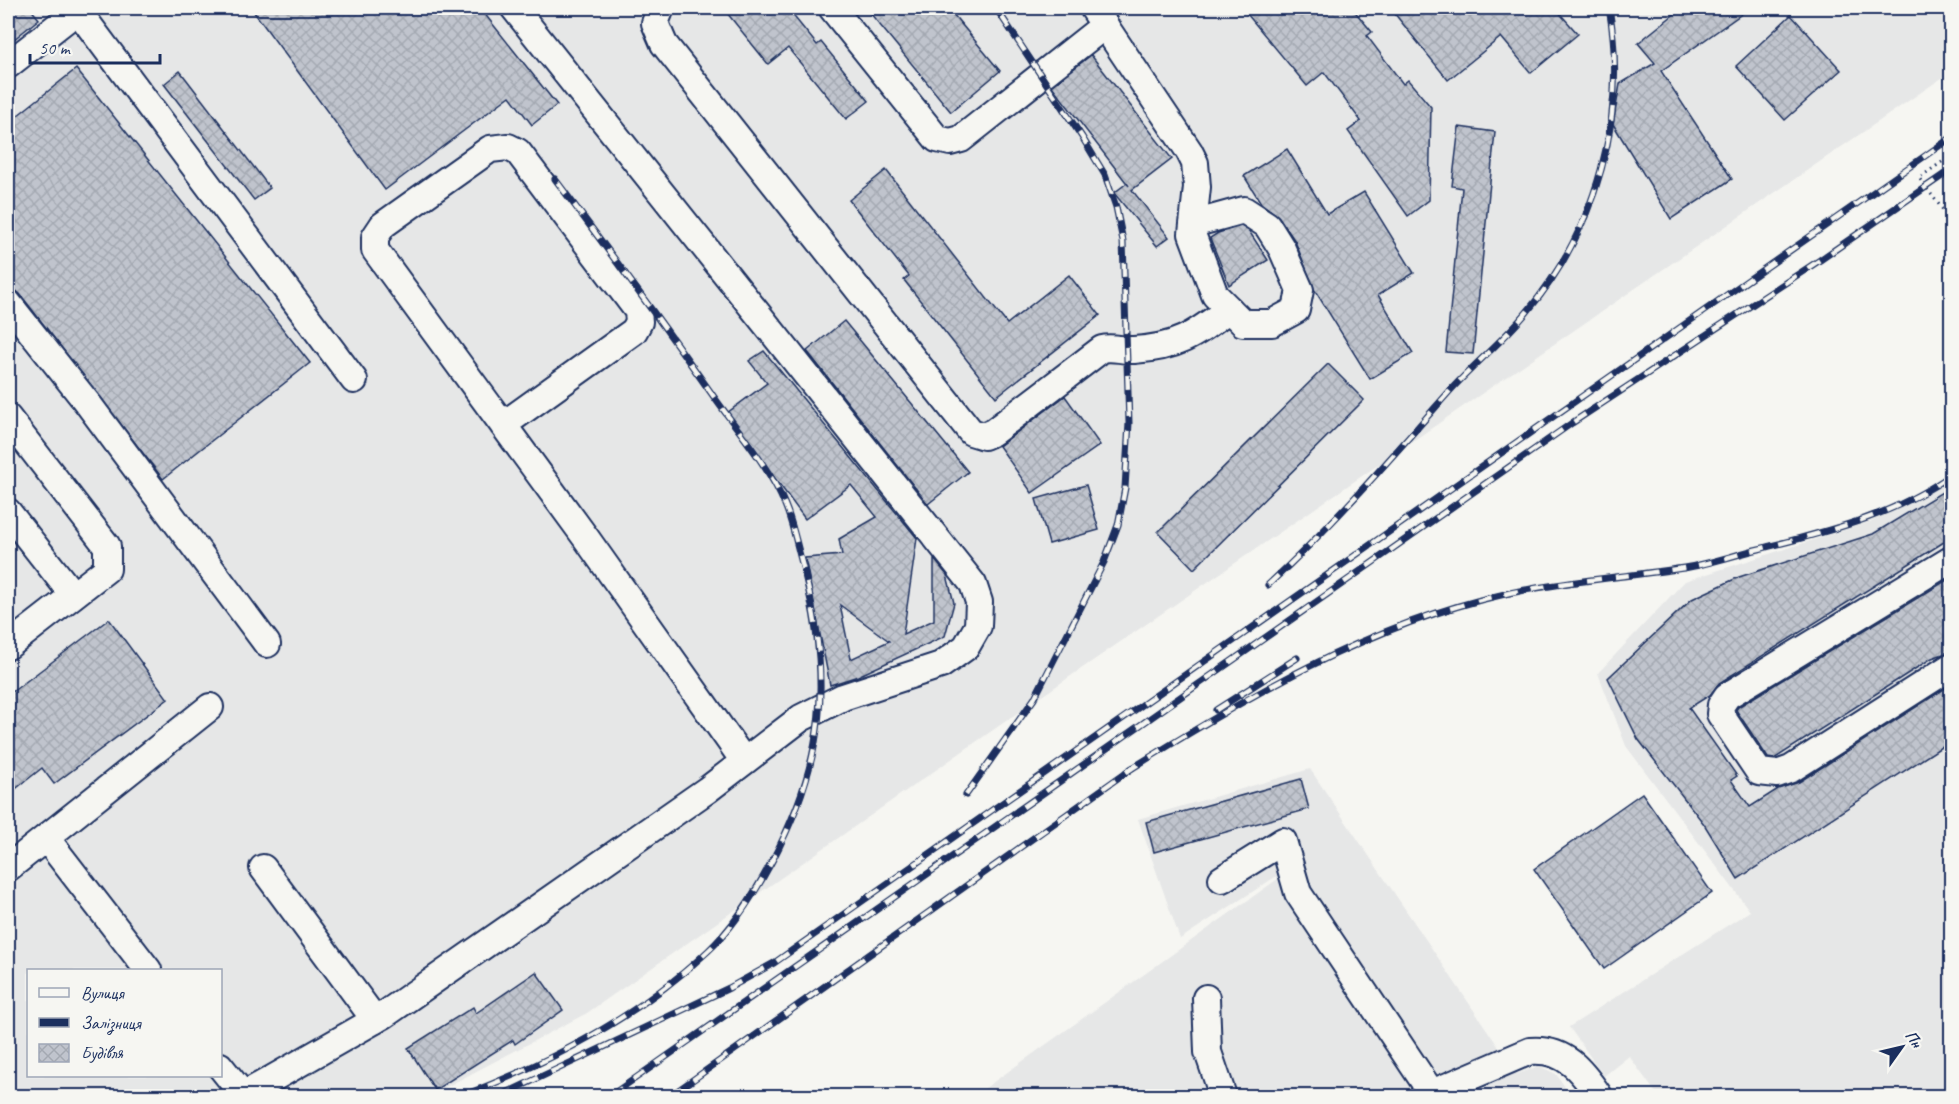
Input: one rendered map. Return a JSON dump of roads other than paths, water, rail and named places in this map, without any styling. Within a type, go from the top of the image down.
[{"type":"lane","points":[[222,1069],[243,1096],[375,1020],[744,762],[801,718],[843,697],[941,665],[966,647],[978,626],[979,602],[973,584],[514,8]]},
{"type":"lane","points":[[661,8],[655,23],[664,44],[971,432],[984,436],[993,432],[1102,349],[1113,346],[1128,351],[1163,348],[1197,333],[1228,309]]},
{"type":"lane","points":[[832,8],[937,139],[950,142],[961,139],[1099,16],[1190,151],[1195,163],[1197,187],[1193,224],[1192,234],[1215,295],[1244,323],[1272,323],[1296,310],[1300,290],[1282,249],[1267,225],[1244,210],[1193,224]]},
{"type":"lane","points":[[8,64],[77,9],[354,380]]},
{"type":"lane","points":[[503,425],[634,331],[639,322],[638,311],[518,152],[508,147],[490,149],[383,225],[375,237],[375,250],[744,762]]},
{"type":"lane","points":[[8,303],[89,405],[267,645]]},
{"type":"lane","points":[[8,418],[106,546],[107,568],[10,640]]},
{"type":"lane","points":[[8,512],[73,595]]},
{"type":"lane","points":[[1952,559],[1727,696],[1721,705],[1720,714],[1759,772],[1777,774],[1791,769],[1952,666]]},
{"type":"lane","points":[[8,868],[210,707]]},
{"type":"lane","points":[[46,838],[147,969]]},
{"type":"lane","points":[[1222,879],[1283,841],[1298,893],[1428,1094],[1530,1051],[1539,1050],[1550,1052],[1574,1063],[1599,1096]]},
{"type":"lane","points":[[263,868],[375,1020]]},
{"type":"lane","points":[[1206,998],[1208,1052],[1223,1096]]},
{"type":"railway","points":[[966,795],[1034,699],[1104,562],[1118,525],[1125,488],[1129,423],[1123,241],[1116,207],[1105,175],[996,8]]},
{"type":"railway","points":[[1268,585],[1338,515],[1458,383],[1518,323],[1551,279],[1572,244],[1589,207],[1610,129],[1614,89],[1614,48],[1609,8]]},
{"type":"railway","points":[[500,1096],[729,988],[774,963],[1952,137]]},
{"type":"railway","points":[[610,1096],[1572,423],[1820,260],[1952,169]]},
{"type":"railway","points":[[462,1096],[527,1069],[592,1036],[623,1017],[681,975],[718,941],[736,920],[751,897],[790,824],[804,788],[819,717],[818,645],[812,607],[793,527],[771,476],[555,179]]},
{"type":"railway","points":[[1126,772],[1215,718],[1308,667],[1405,624],[1454,607],[1505,594],[1693,566],[1809,536],[1883,512],[1930,489],[1952,474]]},
{"type":"railway","points":[[1216,710],[1297,658]]},
{"type":"railway","points":[[670,1096],[1132,768]]}]
